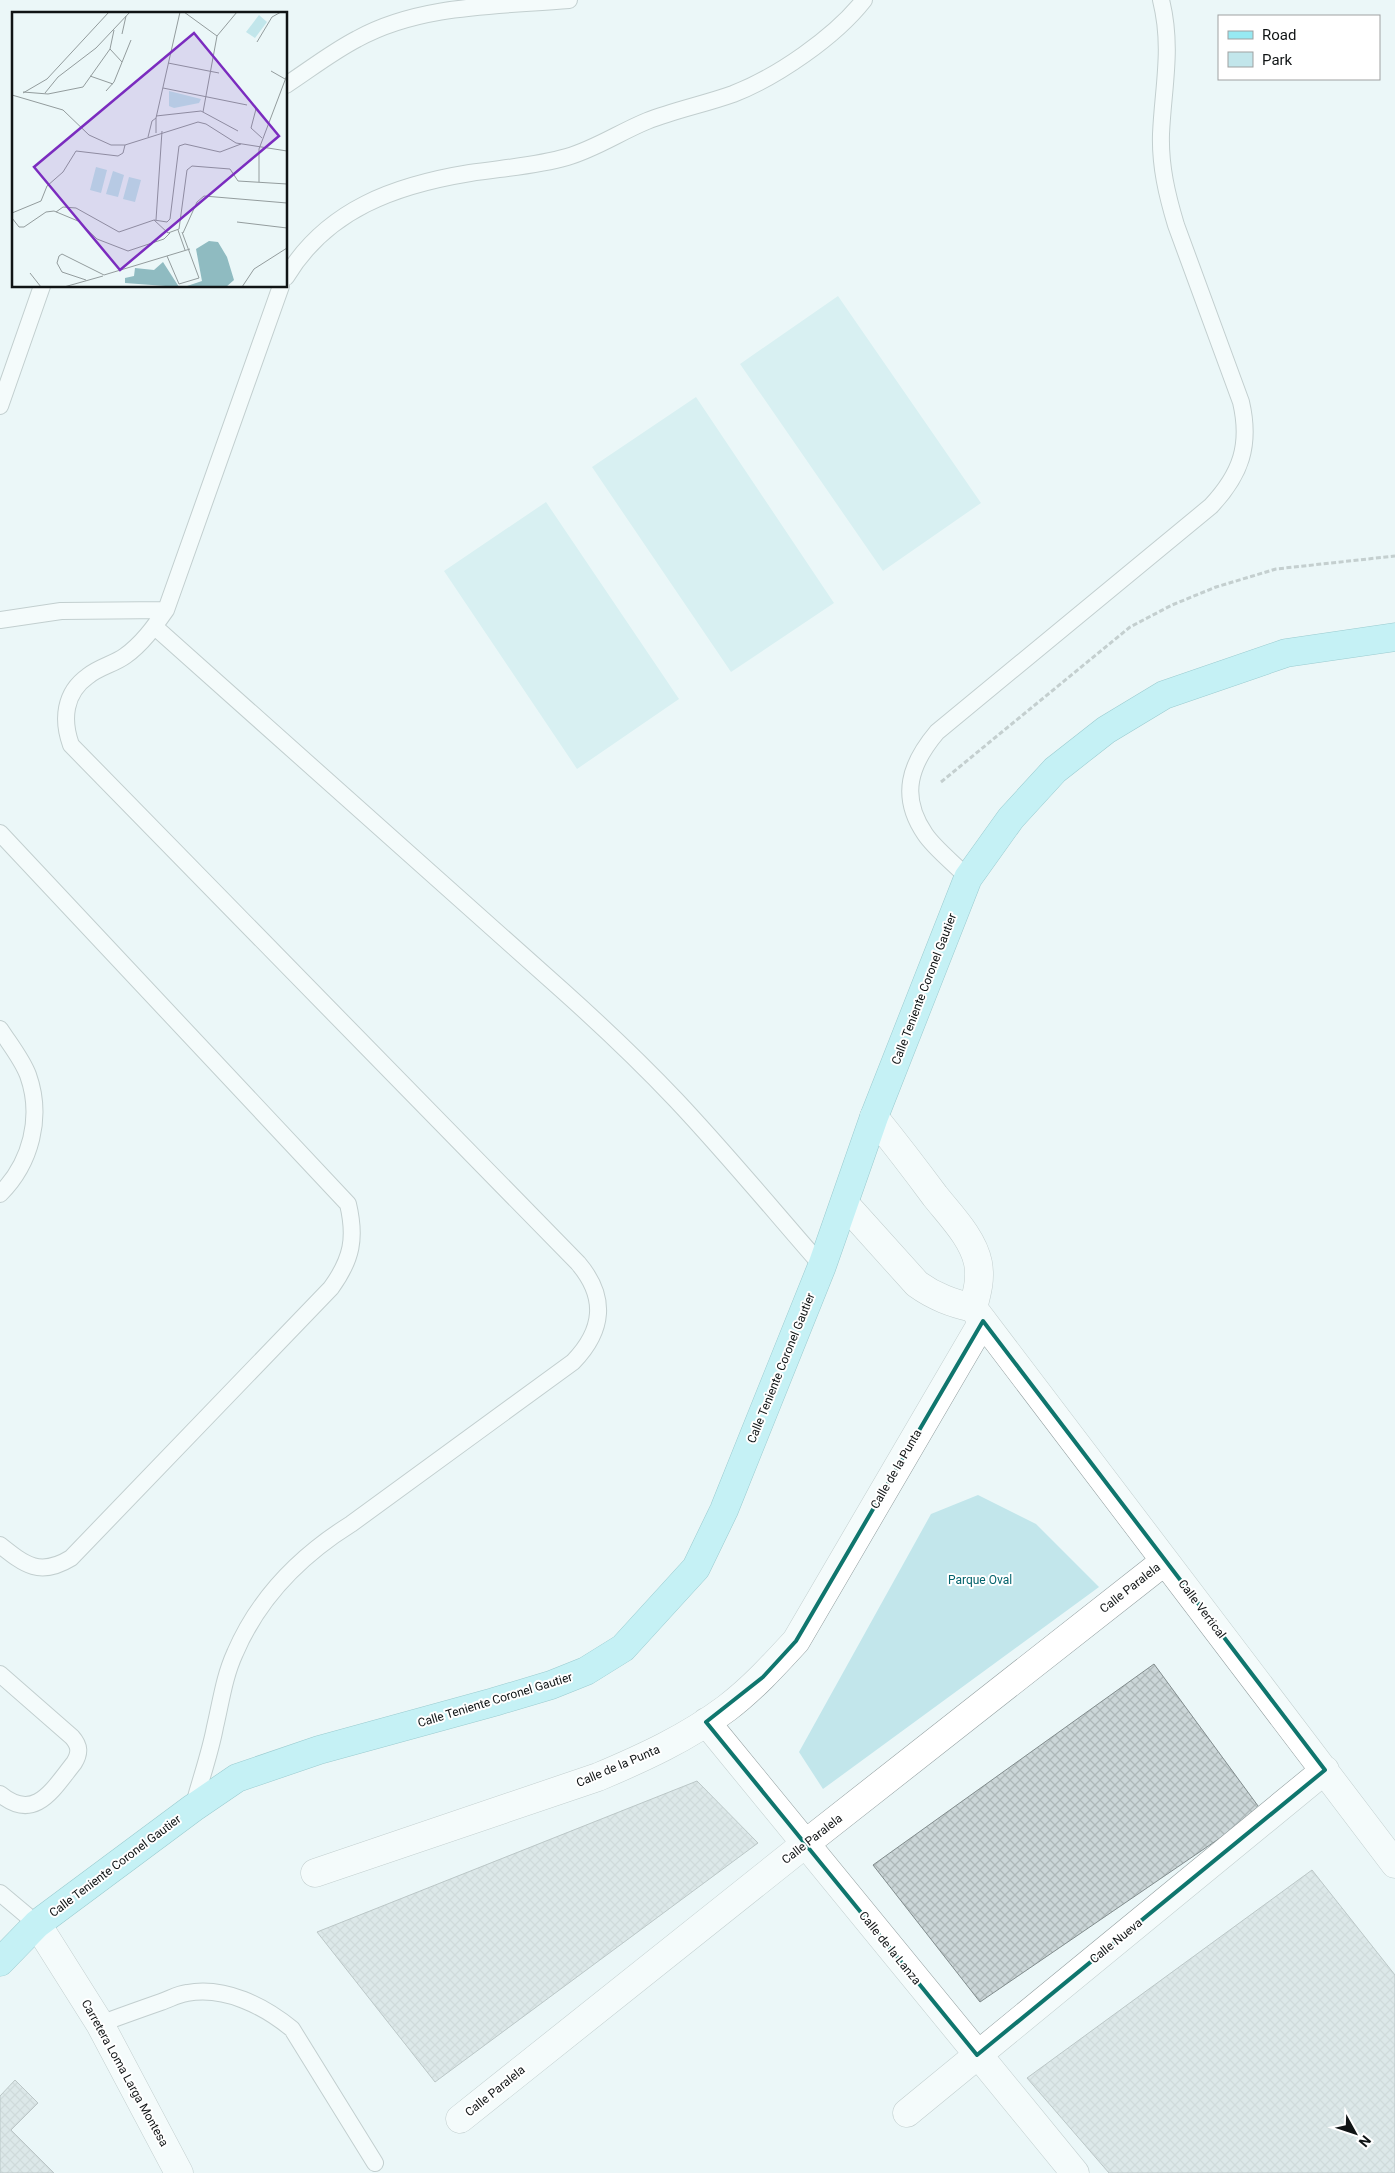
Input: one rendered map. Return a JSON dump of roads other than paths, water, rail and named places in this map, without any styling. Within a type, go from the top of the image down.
[{"type":"main road","name":"Calle Teniente Coronel Gautier","points":[[0,1962],[37,1924],[193,1808],[238,1778],[319,1750],[551,1685],[586,1671],[623,1648],[696,1568],[741,1469],[822,1266],[874,1117],[968,878],[1011,818],[1055,770],[1106,730],[1164,695],[1286,653],[1395,637]]},
{"type":"street","name":"Calle de la Punta","points":[[315,1873],[598,1777],[643,1758],[686,1736],[726,1708],[763,1676],[796,1641],[978,1314],[978,1262],[973,1249],[950,1215],[874,1117]]},
{"type":"street","points":[[845,1204],[917,1284],[931,1294],[978,1314]]},
{"type":"street","name":"Calle Vertical","points":[[978,1314],[1395,1864]]},
{"type":"street","name":"Calle Paralela","points":[[460,2119],[804,1844],[1165,1561]]},
{"type":"street","name":"Calle de la Lanza","points":[[706,1722],[1075,2173]]},
{"type":"street","name":"Calle Nueva","points":[[907,2113],[1325,1770]]},
{"type":"street","name":"Carretera Loma Larga Montesa","points":[[37,1924],[100,2024],[178,2173]]},
{"type":"lane","points":[[288,84],[357,39],[398,21],[469,8],[569,0]]},
{"type":"lane","points":[[288,273],[309,244],[327,227],[346,213],[368,202],[425,183],[568,156],[647,121],[734,93],[764,80],[793,62],[820,42],[864,0]]},
{"type":"lane","points":[[968,878],[925,834],[912,806],[910,779],[916,762],[925,746],[937,732],[1211,506],[1234,477],[1246,440],[1246,421],[1241,402],[1176,225],[1162,168],[1161,135],[1168,70],[1167,38],[1161,0]]},
{"type":"lane","points":[[0,406],[41,288]]},
{"type":"lane","points":[[193,1808],[215,1728],[222,1690],[234,1653],[252,1619],[272,1591],[295,1565],[322,1542],[350,1524],[573,1362],[585,1349],[594,1334],[598,1317],[598,1302],[594,1288],[588,1274],[578,1263],[71,745],[65,721],[71,695],[89,674],[125,656],[142,642],[166,610],[280,288]]},
{"type":"lane","points":[[0,620],[61,611],[166,610]]},
{"type":"lane","points":[[155,627],[621,1044],[715,1143],[822,1266]]},
{"type":"lane","points":[[0,834],[348,1204],[352,1221],[353,1239],[346,1265],[332,1288],[70,1558],[59,1565],[46,1568],[32,1567],[17,1559],[0,1544]]},
{"type":"lane","points":[[0,1029],[27,1073],[33,1094],[35,1116],[32,1140],[24,1162],[12,1183],[0,1194]]},
{"type":"lane","points":[[0,1674],[72,1737],[79,1749],[78,1757],[74,1763],[44,1798],[35,1804],[24,1806],[14,1804],[0,1794]]},
{"type":"lane","points":[[0,1893],[37,1924]]},
{"type":"lane","points":[[100,2024],[187,1993],[223,1995],[252,2003],[274,2014],[292,2029],[375,2162]]},
{"type":"park label","name":"Parque Oval","points":[[980,1580]]}]
